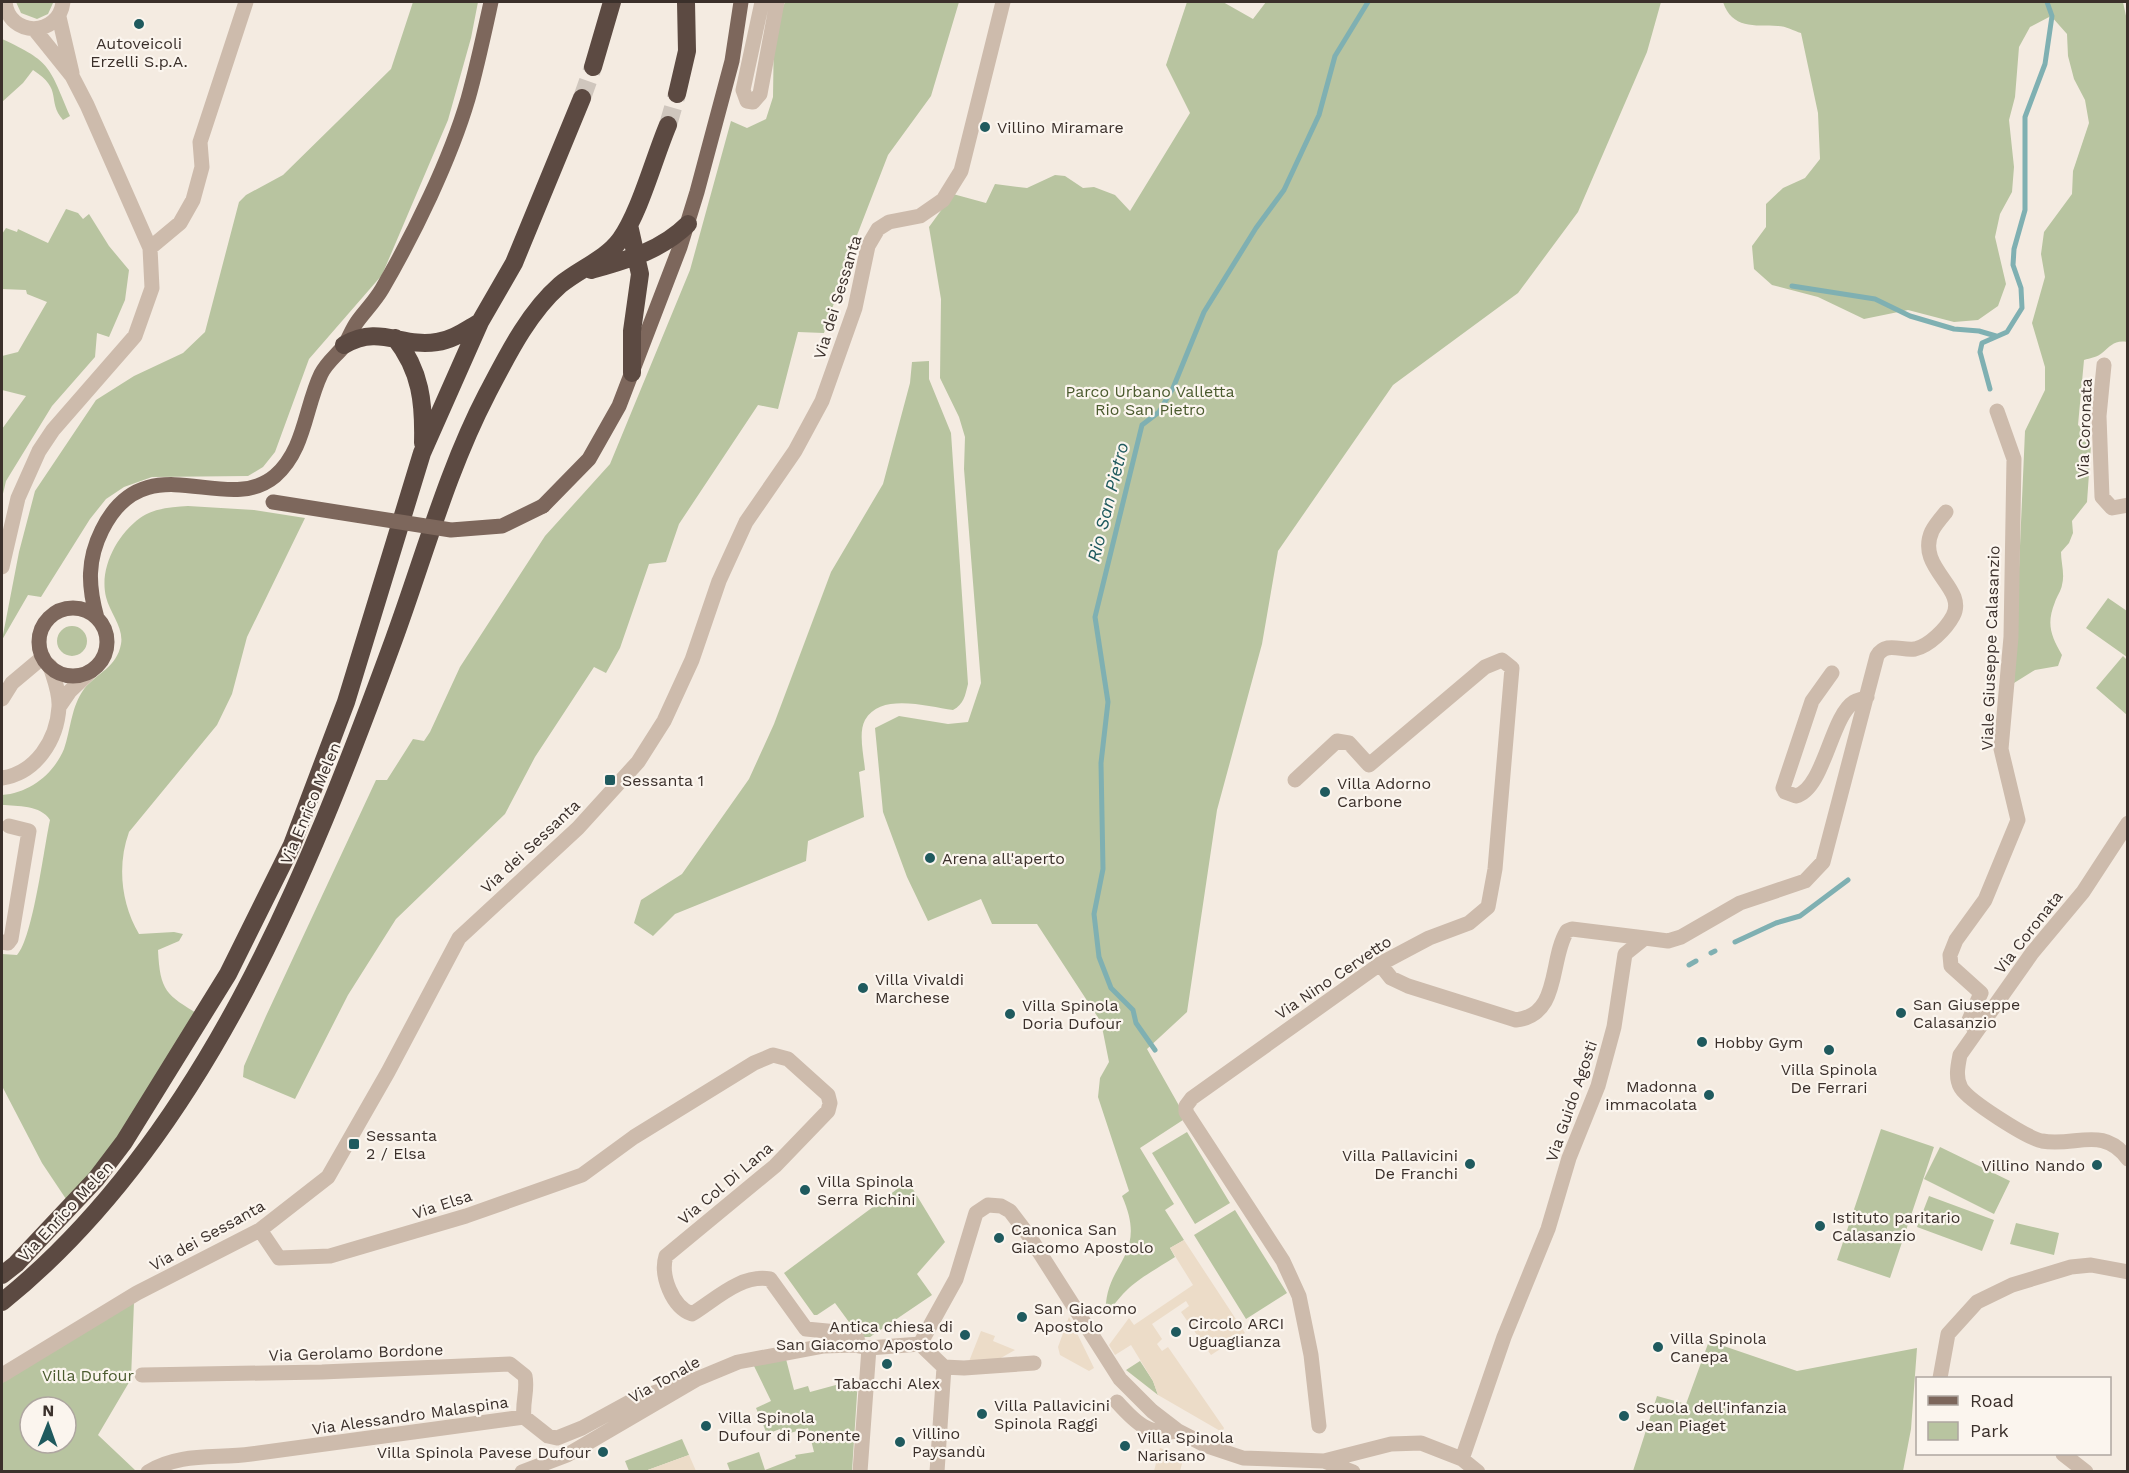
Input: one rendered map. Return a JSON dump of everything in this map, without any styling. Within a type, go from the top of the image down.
[{"type":"highway","points":[[593,67],[612,2]]},
{"type":"highway","points":[[677,94],[687,51],[686,2]]},
{"type":"highway","points":[[422,453],[480,322],[514,263],[582,98]]},
{"type":"highway","name":"Via Enrico Melen","points":[[2,1302],[69,1239],[142,1156],[188,1089],[249,980],[314,849],[348,765],[454,464],[487,394],[527,324],[546,299],[575,274],[603,257],[619,242],[629,225],[668,125]]},
{"type":"highway","points":[[575,274],[637,257],[669,240],[688,224]]},
{"type":"highway","points":[[629,225],[640,274],[632,331],[632,373]]},
{"type":"highway","points":[[344,345],[369,335],[420,343],[437,342],[455,337],[480,322]]},
{"type":"highway","points":[[395,338],[413,365],[422,392],[422,453]]},
{"type":"highway","name":"Via Enrico Melen","points":[[2,1275],[16,1264],[96,1179],[124,1142],[228,974],[261,911],[292,845],[324,763],[422,453]]},
{"type":"main road","points":[[66,609],[88,576],[105,524],[116,509],[133,495],[154,486],[173,483],[236,490],[251,489],[264,484],[285,465],[305,424],[321,373],[344,345],[386,281],[452,142],[467,101],[491,2]]},
{"type":"main road","points":[[236,490],[273,502],[451,530],[502,526],[543,506],[589,459],[619,406],[632,373],[688,224],[729,72],[741,2]]},
{"type":"main road","points":[[88,576],[97,618],[106,632],[105,654],[91,671],[70,675],[46,662],[40,635],[51,616],[66,609],[82,609],[97,618]]},
{"type":"street","points":[[5,2],[10,17],[17,24],[35,30],[45,28],[61,9]]},
{"type":"street","points":[[150,248],[180,223],[193,200],[202,167],[200,142],[246,2]]},
{"type":"street","points":[[762,2],[743,90],[747,101],[753,102],[760,94],[777,2]]},
{"type":"street","name":"Via dei Sessanta","points":[[2,1376],[137,1293],[260,1230],[328,1177],[388,1072],[459,938],[578,828],[638,762],[664,720],[692,660],[719,581],[746,522],[795,451],[822,401],[855,308],[868,246],[878,229],[889,222],[920,216],[943,200],[961,171],[1003,2]]},
{"type":"street","points":[[61,9],[72,76]]},
{"type":"street","points":[[2,567],[18,498],[39,451],[53,430],[135,336],[152,288],[150,248],[72,76],[35,30]]},
{"type":"street","name":"Via Coronata","points":[[2104,365],[2100,416],[2102,497],[2112,508],[2127,505]]},
{"type":"street","name":"Viale Giuseppe Calasanzio","points":[[1976,1032],[1969,1020],[1981,993],[1951,966],[1950,955],[1956,940],[1985,900],[2018,820],[2001,748],[2011,637],[2014,459],[2011,443],[1997,411]]},
{"type":"street","points":[[1380,964],[1391,978],[1408,986],[1516,1020],[1533,1016],[1545,1003],[1566,931],[1572,928],[1668,941],[1682,937],[1740,903],[1805,881],[1822,862],[1877,656],[1881,650],[1921,647],[1930,642],[1954,615],[1956,603],[1952,589],[1935,571],[1930,552],[1931,533],[1946,512]]},
{"type":"street","name":"Via Nino Cervetto","points":[[1295,780],[1337,741],[1349,743],[1369,765],[1485,667],[1502,660],[1512,668],[1495,869],[1488,907],[1470,923],[1429,938],[1380,964],[1272,1039],[1192,1098],[1185,1106],[1186,1112],[1282,1261],[1299,1296],[1311,1355],[1319,1426]]},
{"type":"street","points":[[2,699],[12,683],[46,662],[59,707]]},
{"type":"street","points":[[2,778],[25,770],[39,759],[54,729],[59,707],[91,671]]},
{"type":"street","points":[[1832,673],[1812,701],[1783,788],[1785,792],[1796,796],[1805,791],[1823,762],[1844,711],[1853,702],[1867,697]]},
{"type":"street","name":"Via Coronata","points":[[2127,823],[2082,892],[2032,953],[1960,1055],[1957,1072],[1961,1088],[1978,1103],[2027,1136],[2055,1143],[2101,1138],[2120,1148],[2127,1159]]},
{"type":"street","points":[[2,942],[8,943],[11,939],[29,831],[9,826]]},
{"type":"street","name":"Via Guido Agosti","points":[[1461,1459],[1504,1337],[1548,1229],[1569,1158],[1598,1086],[1614,1027],[1622,961],[1625,954],[1645,938]]},
{"type":"street","name":"Via Col Di Lana","points":[[634,1137],[754,1063],[773,1054],[788,1059],[828,1095],[830,1102],[828,1111],[814,1127],[775,1167],[666,1256],[662,1268],[664,1278],[681,1308],[692,1314],[742,1282],[756,1276],[770,1279],[806,1329],[848,1333],[858,1338],[864,1347]]},
{"type":"street","name":"Via Elsa","points":[[260,1230],[279,1258],[330,1256],[466,1216],[582,1175],[634,1137]]},
{"type":"street","points":[[920,1344],[956,1279],[976,1214],[988,1205],[1005,1207],[1029,1236],[1120,1379],[1178,1431],[1245,1465],[1324,1461],[1391,1444],[1421,1443],[1461,1459],[1478,1472]]},
{"type":"street","points":[[1940,1377],[1948,1334],[1977,1302],[2012,1285],[2071,1267],[2091,1265],[2127,1272]]},
{"type":"street","points":[[860,1472],[864,1347],[920,1344],[944,1367],[1034,1364]]},
{"type":"street","name":"Via Tonale","points":[[522,1472],[567,1455],[697,1379],[738,1362],[824,1346],[864,1347]]},
{"type":"street","name":"Via Gerolamo Bordone","points":[[142,1375],[322,1372],[510,1364],[525,1376],[528,1392],[523,1404],[524,1417]]},
{"type":"street","points":[[938,1472],[944,1367]]},
{"type":"street","name":"Via Alessandro Malaspina","points":[[148,1472],[169,1461],[188,1458],[247,1455],[524,1417],[548,1436],[557,1438],[582,1428],[635,1399],[697,1379]]},
{"type":"street","points":[[1118,1402],[1147,1430],[1160,1434],[1178,1431]]},
{"type":"street","points":[[2064,1455],[2086,1472]]},
{"type":"street","points":[[1324,1461],[1353,1472]]},
{"type":"green space","points":[[16,2],[53,3],[48,14],[37,19],[21,13]]},
{"type":"green space","points":[[413,2],[478,2],[471,38],[448,120],[382,275],[309,359],[275,452],[263,467],[248,476],[152,477],[124,487],[106,499],[90,519],[41,597],[28,595],[2,640],[19,552],[35,491],[96,400],[134,376],[183,353],[205,332],[239,202],[246,195],[283,175],[391,69]]},
{"type":"green space","points":[[785,2],[959,2],[931,96],[888,155],[854,243],[824,333],[798,332],[778,409],[758,405],[679,524],[666,562],[649,564],[620,648],[606,673],[594,667],[535,757],[505,814],[396,919],[348,995],[295,1099],[243,1077],[244,1066],[266,1016],[376,780],[387,780],[413,739],[424,741],[460,667],[545,536],[610,464],[690,270],[731,121],[747,128],[766,119],[773,97],[774,30]]},
{"type":"green space","name":"Parco Urbano Valletta Rio San Pietro","points":[[1187,2],[1223,2],[1253,19],[1266,2],[1661,2],[1647,52],[1578,212],[1518,293],[1393,385],[1278,551],[1262,644],[1217,810],[1187,1012],[1147,1049],[1186,1118],[1140,1148],[1174,1204],[1165,1210],[1184,1240],[1170,1248],[1175,1257],[1129,1288],[1106,1316],[1111,1283],[1128,1247],[1131,1234],[1129,1217],[1122,1196],[1129,1191],[1098,1097],[1100,1078],[1109,1062],[1101,1022],[1037,924],[992,924],[981,899],[928,921],[907,877],[883,812],[875,728],[899,716],[948,724],[968,722],[981,683],[964,469],[965,437],[959,417],[940,378],[941,299],[929,227],[953,194],[986,203],[995,184],[1027,188],[1055,175],[1065,176],[1083,188],[1094,187],[1115,195],[1130,211],[1190,113],[1166,65]]},
{"type":"green space","points":[[1723,2],[2123,2],[2128,25],[2127,342],[2116,343],[2098,356],[2084,360],[2078,425],[2088,433],[2091,445],[2087,502],[2072,521],[2073,533],[2069,543],[2061,552],[2063,581],[2052,610],[2050,623],[2055,642],[2062,655],[2058,666],[2035,670],[2014,683],[2025,431],[2045,390],[2045,367],[2032,323],[2045,277],[2041,254],[2044,232],[2072,194],[2073,171],[2089,123],[2085,100],[2074,79],[2068,56],[2067,34],[2051,16],[2030,27],[2019,47],[2015,97],[2009,120],[2014,167],[2012,192],[2000,214],[1995,237],[2006,284],[1998,306],[1978,320],[1954,322],[1908,310],[1864,319],[1818,297],[1772,285],[1754,269],[1752,246],[1766,227],[1766,204],[1783,188],[1805,178],[1820,159],[1818,113],[1801,33],[1781,26],[1745,24],[1732,17]]},
{"type":"green space","points":[[2,39],[31,54],[47,68],[70,116],[63,120],[58,113],[52,89],[33,70],[23,83],[2,102]]},
{"type":"green space","points":[[66,209],[78,213],[83,219],[89,214],[109,246],[129,270],[125,300],[109,337],[97,333],[95,357],[52,406],[6,481],[2,498],[2,429],[26,396],[2,390],[2,356],[18,352],[47,302],[27,294],[26,290],[2,289],[2,234],[6,228],[17,232],[18,229],[48,243]]},
{"type":"green space","points":[[929,361],[929,379],[951,433],[968,684],[964,699],[953,710],[906,703],[882,706],[872,711],[865,720],[862,731],[865,770],[859,772],[864,817],[808,841],[806,861],[675,914],[653,936],[634,923],[641,900],[682,874],[749,779],[774,724],[831,572],[883,484],[910,383],[912,362]]},
{"type":"green space","points":[[188,506],[254,510],[305,518],[247,637],[232,694],[217,725],[129,832],[125,845],[123,884],[133,922],[139,934],[174,932],[183,934],[179,941],[158,950],[161,975],[163,983],[172,996],[200,1015],[107,1159],[68,1202],[42,1163],[2,1086],[2,954],[17,955],[23,945],[33,912],[50,820],[41,811],[35,809],[2,805],[2,795],[22,791],[39,781],[53,767],[64,749],[74,711],[84,689],[111,664],[119,652],[120,632],[106,597],[105,586],[108,564],[117,543],[132,525],[145,515],[163,509]]},
{"type":"green space","points":[[2108,598],[2127,611],[2127,657],[2086,628]]},
{"type":"green space","points":[[72,626],[78,627],[86,635],[86,647],[78,655],[72,656],[66,655],[58,647],[57,641],[58,635],[66,627]]},
{"type":"green space","points":[[2123,656],[2127,660],[2127,715],[2096,688]]},
{"type":"green space","points":[[1881,1129],[1934,1147],[1890,1278],[1837,1260]]},
{"type":"green space","points":[[1187,1132],[1230,1203],[1195,1224],[1152,1153]]},
{"type":"green space","points":[[1940,1147],[2010,1181],[1994,1214],[1924,1179]]},
{"type":"green space","points":[[908,1181],[945,1242],[917,1274],[932,1295],[870,1337],[860,1337],[835,1303],[814,1315],[784,1273]]},
{"type":"green space","points":[[1929,1196],[1994,1220],[1982,1251],[1917,1227]]},
{"type":"green space","points":[[1235,1210],[1287,1293],[1246,1319],[1194,1235]]},
{"type":"green space","points":[[2016,1223],[2059,1233],[2054,1255],[2010,1244]]},
{"type":"green space","name":"Villa Dufour","points":[[134,1302],[131,1379],[98,1435],[135,1470],[2,1472],[2,1383]]},
{"type":"green space","points":[[1709,1341],[1797,1371],[1917,1348],[1911,1429],[1903,1471],[1633,1471],[1657,1396],[1686,1404]]},
{"type":"green space","points":[[786,1359],[794,1390],[808,1386],[810,1392],[858,1379],[852,1471],[730,1471],[727,1463],[759,1452],[765,1470],[796,1458],[795,1455],[814,1452],[808,1428],[790,1433],[791,1436],[784,1439],[780,1429],[767,1434],[756,1408],[771,1401],[754,1366]]},
{"type":"green space","points":[[1140,1361],[1153,1381],[1158,1395],[1126,1370]]},
{"type":"green space","points":[[682,1439],[689,1455],[645,1471],[629,1471],[625,1461]]},
{"type":"shaded area","points":[[1184,1240],[1245,1333],[1211,1355],[1181,1312],[1189,1306],[1186,1301],[1152,1324],[1162,1339],[1157,1344],[1162,1351],[1168,1347],[1224,1428],[1222,1432],[1158,1395],[1153,1381],[1131,1345],[1115,1355],[1109,1345],[1129,1318],[1134,1325],[1193,1285],[1170,1248]]},
{"type":"shaded area","points":[[1069,1317],[1094,1368],[1089,1371],[1060,1355],[1058,1347]]},
{"type":"shaded area","points":[[981,1331],[995,1336],[993,1341],[1015,1350],[999,1359],[968,1364]]},
{"type":"shaded area","points":[[1160,1448],[1184,1456],[1180,1471],[1154,1471]]},
{"type":"shaded area","points":[[689,1455],[696,1471],[645,1471],[686,1456]]},
{"type":"waterway","name":"Rio San Pietro","points":[[1155,1050],[1136,1023],[1133,1010],[1111,988],[1099,957],[1094,914],[1103,869],[1101,763],[1108,702],[1095,617],[1142,425],[1159,412],[1173,388],[1204,312],[1256,228],[1284,190],[1319,115],[1335,56],[1368,2]]},
{"type":"waterway","points":[[1990,389],[1980,352],[1982,343],[2007,332],[2022,308],[2021,288],[2013,265],[2014,249],[2025,210],[2025,117],[2045,64],[2052,16],[2047,2]]},
{"type":"waterway","points":[[1792,286],[1875,299],[1910,316],[1954,329],[1979,331],[1996,336]]},
{"type":"waterway","points":[[1735,942],[1776,923],[1800,916],[1848,880]]},
{"type":"waterway","points":[[1711,953],[1715,951]]},
{"type":"waterway","points":[[1689,965],[1696,961]]},
{"type":"tunnel","points":[[582,98],[593,67]]},
{"type":"tunnel","points":[[668,125],[677,94]]},
{"type":"place","name":"Autoveicoli Erzelli S.p.A.","points":[[139,24]]},
{"type":"place","name":"Villino Miramare","points":[[985,127]]},
{"type":"place","name":"Sessanta 1","points":[[610,780]]},
{"type":"place","name":"Villa Adorno Carbone","points":[[1325,792]]},
{"type":"place","name":"Arena all'aperto","points":[[930,858]]},
{"type":"place","name":"Villa Vivaldi Marchese","points":[[863,988]]},
{"type":"place","name":"San Giuseppe Calasanzio","points":[[1901,1013]]},
{"type":"place","name":"Villa Spinola Doria Dufour","points":[[1010,1014]]},
{"type":"place","name":"Hobby Gym","points":[[1702,1042]]},
{"type":"place","name":"Villa Spinola De Ferrari","points":[[1829,1050]]},
{"type":"place","name":"Madonna immacolata","points":[[1709,1095]]},
{"type":"place","name":"Sessanta 2 / Elsa","points":[[354,1144]]},
{"type":"place","name":"Villa Pallavicini De Franchi","points":[[1470,1164]]},
{"type":"place","name":"Villino Nando","points":[[2097,1165]]},
{"type":"place","name":"Villa Spinola Serra Richini","points":[[805,1190]]},
{"type":"place","name":"Istituto paritario Calasanzio","points":[[1820,1226]]},
{"type":"place","name":"Canonica San Giacomo Apostolo","points":[[999,1238]]},
{"type":"place","name":"San Giacomo Apostolo","points":[[1022,1317]]},
{"type":"place","name":"Circolo ARCI Uguaglianza","points":[[1176,1332]]},
{"type":"place","name":"Antica chiesa di San Giacomo Apostolo","points":[[965,1335]]},
{"type":"place","name":"Villa Spinola Canepa","points":[[1658,1347]]},
{"type":"place","name":"Tabacchi Alex","points":[[887,1364]]},
{"type":"place","name":"Villa Pallavicini Spinola Raggi","points":[[982,1414]]},
{"type":"place","name":"Scuola dell'infanzia Jean Piaget","points":[[1624,1416]]},
{"type":"place","name":"Villa Spinola Dufour di Ponente","points":[[706,1426]]},
{"type":"place","name":"Villino Paysandù","points":[[900,1442]]},
{"type":"place","name":"Villa Spinola Narisano","points":[[1125,1446]]},
{"type":"place","name":"Villa Spinola Pavese Dufour","points":[[603,1452]]}]
